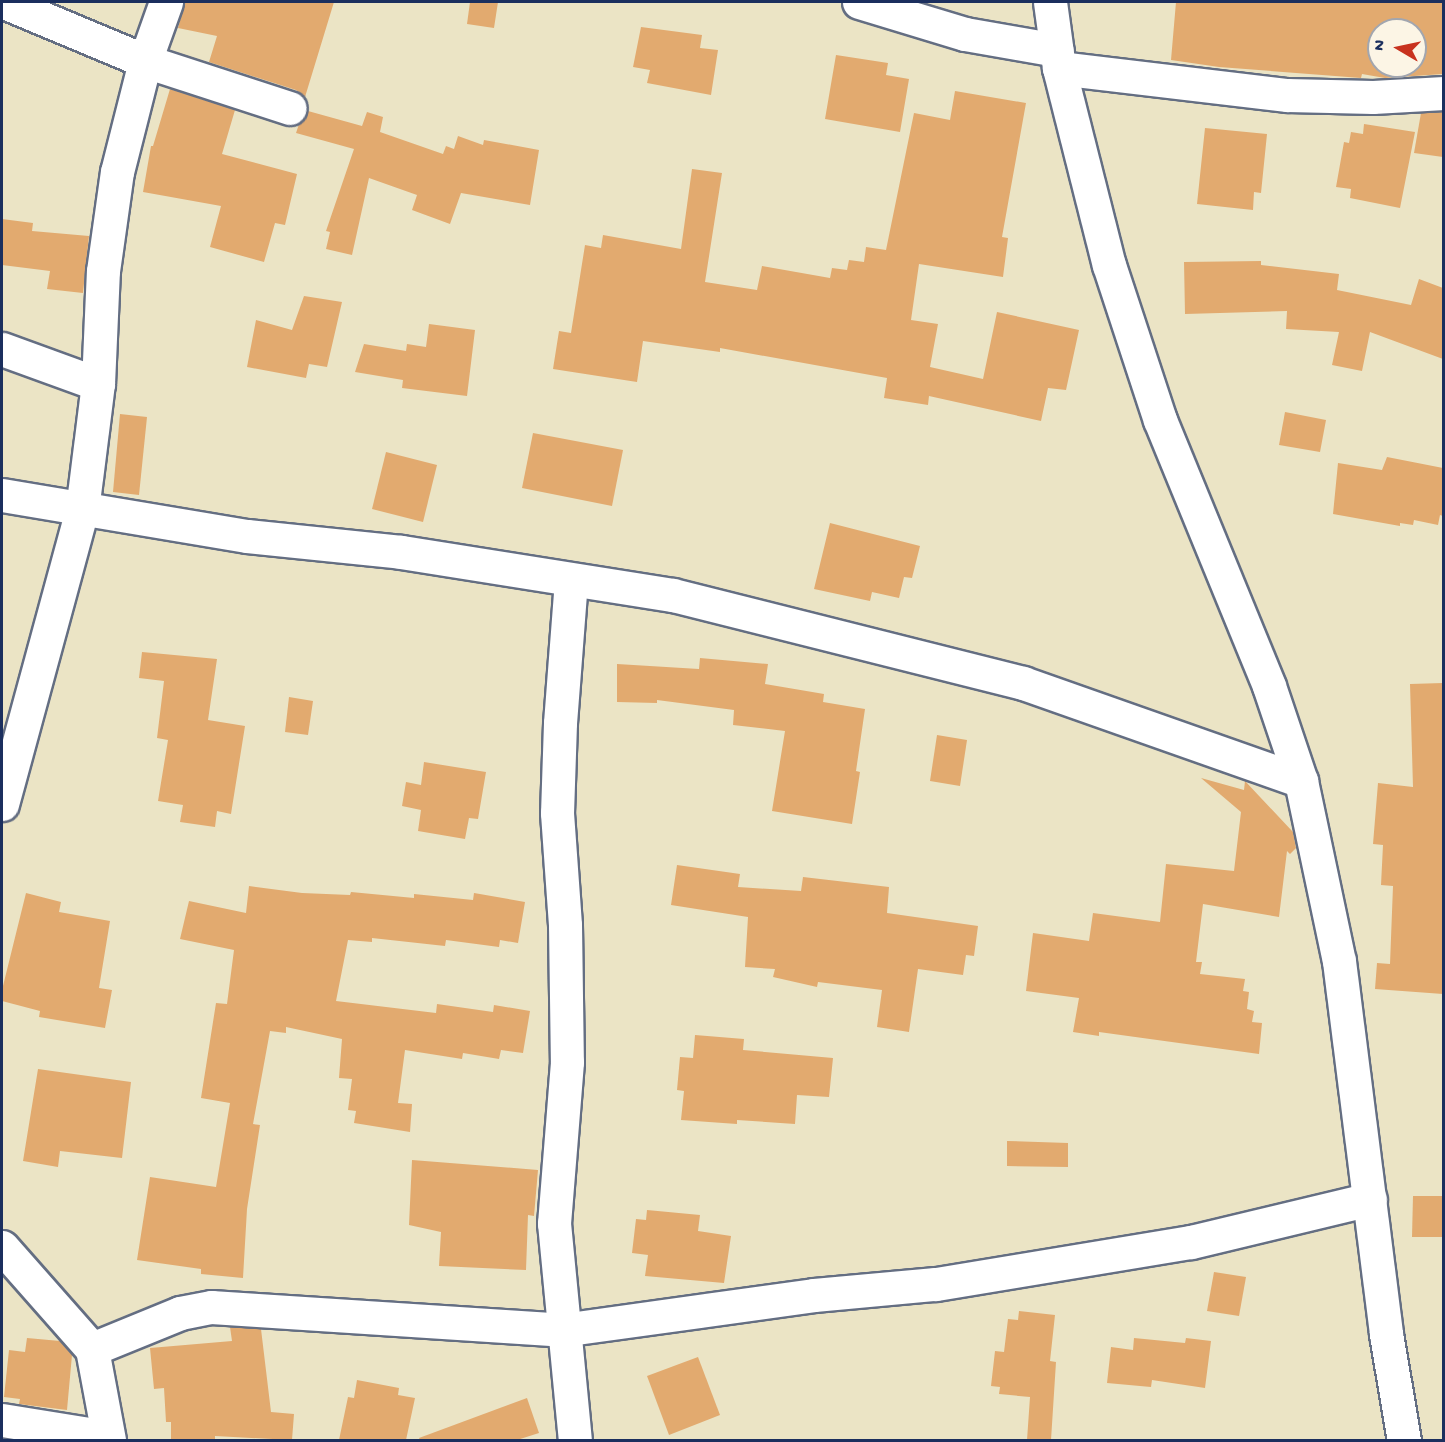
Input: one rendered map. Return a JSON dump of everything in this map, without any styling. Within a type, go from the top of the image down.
[{"type":"street","points":[[4,2],[146,61],[290,108]]},
{"type":"street","points":[[2,804],[82,510],[98,384],[103,271],[117,172],[146,61],[166,2]]},
{"type":"street","points":[[859,2],[1058,59],[1287,95],[1373,97],[1443,93]]},
{"type":"street","points":[[1050,2],[1058,59],[1108,265],[1160,420],[1269,686],[1301,781],[1339,961],[1371,1199],[1386,1334],[1404,1440]]},
{"type":"street","points":[[2,349],[98,384]]},
{"type":"street","points":[[2,495],[247,536],[401,552],[673,595],[1023,683],[1301,781]]},
{"type":"street","points":[[571,580],[560,723],[557,813],[565,925],[567,1062],[554,1223],[562,1330],[575,1440]]},
{"type":"street","points":[[92,1350],[180,1313],[211,1307],[562,1330],[814,1295],[936,1284],[1191,1242],[1371,1199]]},
{"type":"street","points":[[2,1247],[92,1350],[109,1439],[2,1420]]},
{"type":"building","points":[[185,2],[334,2],[305,97],[296,90],[209,62],[217,36],[178,28]]},
{"type":"building","points":[[470,2],[498,2],[494,28],[467,24]]},
{"type":"building","points":[[1176,2],[1443,2],[1443,74],[1427,75],[1427,18],[1367,18],[1367,75],[1362,74],[1361,78],[1219,67],[1171,60]]},
{"type":"building","points":[[641,27],[702,35],[700,48],[718,50],[711,95],[647,83],[650,70],[633,67]]},
{"type":"building","points":[[836,55],[888,63],[886,75],[909,79],[900,132],[825,119]]},
{"type":"building","points":[[170,89],[235,110],[222,154],[297,174],[285,225],[275,223],[264,262],[210,247],[221,206],[143,192],[151,146],[153,146]]},
{"type":"building","points":[[955,91],[1026,103],[1002,237],[1008,238],[1003,277],[919,264],[911,320],[938,324],[930,367],[983,379],[997,312],[1079,330],[1066,390],[1048,388],[1041,421],[929,396],[928,405],[884,398],[887,378],[720,348],[720,352],[643,341],[637,382],[553,369],[559,331],[571,333],[585,245],[601,248],[603,235],[681,249],[692,169],[722,173],[705,282],[757,290],[762,266],[830,278],[832,268],[847,270],[849,260],[864,262],[866,247],[886,250],[914,113],[950,120]]},
{"type":"building","points":[[308,111],[362,126],[367,112],[383,117],[380,132],[443,154],[446,146],[454,149],[458,136],[483,145],[484,140],[539,150],[530,205],[461,193],[450,224],[412,210],[417,195],[369,178],[352,255],[326,249],[330,232],[326,231],[354,149],[296,133]]},
{"type":"building","points":[[1443,112],[1443,157],[1414,153],[1421,113]]},
{"type":"building","points":[[1364,124],[1415,132],[1400,208],[1350,198],[1351,189],[1336,187],[1344,142],[1349,143],[1351,132],[1363,134]]},
{"type":"building","points":[[1205,128],[1267,134],[1261,193],[1254,192],[1253,210],[1197,204]]},
{"type":"building","points":[[2,219],[33,223],[32,231],[89,236],[83,293],[47,289],[50,271],[2,265]]},
{"type":"building","points":[[1261,261],[1261,265],[1339,274],[1337,290],[1411,305],[1419,279],[1443,288],[1443,359],[1370,332],[1362,371],[1332,365],[1339,332],[1286,329],[1287,311],[1185,314],[1184,262]]},
{"type":"building","points":[[304,296],[342,302],[327,367],[309,364],[306,378],[247,367],[256,320],[292,330]]},
{"type":"building","points":[[429,324],[475,330],[467,396],[402,388],[403,380],[355,372],[364,344],[406,351],[407,344],[426,347]]},
{"type":"building","points":[[1285,412],[1326,420],[1320,452],[1279,445]]},
{"type":"building","points":[[120,414],[147,417],[139,495],[113,492]]},
{"type":"building","points":[[533,433],[623,450],[612,506],[522,488]]},
{"type":"building","points":[[386,452],[437,465],[423,522],[372,509]]},
{"type":"building","points":[[1387,457],[1443,468],[1443,516],[1440,515],[1438,525],[1414,520],[1413,525],[1400,523],[1400,526],[1333,514],[1338,463],[1382,470]]},
{"type":"building","points":[[830,523],[920,546],[912,578],[904,577],[899,598],[872,592],[870,601],[814,589]]},
{"type":"building","points":[[142,652],[217,659],[208,720],[245,726],[231,814],[217,811],[215,827],[180,822],[183,805],[158,801],[168,740],[157,738],[164,681],[139,678]]},
{"type":"building","points":[[700,658],[768,664],[765,684],[824,694],[823,702],[865,709],[856,771],[860,772],[852,824],[772,811],[785,731],[733,725],[734,710],[657,700],[657,703],[617,702],[617,664],[699,669]]},
{"type":"building","points":[[1443,683],[1443,994],[1375,989],[1377,963],[1390,964],[1393,886],[1381,885],[1383,845],[1373,844],[1378,783],[1413,787],[1410,684]]},
{"type":"building","points":[[289,697],[313,701],[308,735],[285,732]]},
{"type":"building","points":[[937,735],[967,740],[960,786],[930,781]]},
{"type":"building","points":[[424,762],[486,772],[478,819],[469,818],[465,839],[418,831],[421,810],[402,806],[406,782],[421,785]]},
{"type":"building","points":[[1201,778],[1244,790],[1245,781],[1293,832],[1296,848],[1290,854],[1287,851],[1279,917],[1203,904],[1196,962],[1202,962],[1200,974],[1245,979],[1243,991],[1249,992],[1247,1009],[1254,1011],[1252,1022],[1262,1023],[1259,1054],[1099,1032],[1099,1036],[1073,1032],[1079,998],[1026,991],[1033,933],[1089,941],[1093,913],[1160,922],[1166,864],[1234,871],[1241,812]]},
{"type":"building","points":[[677,865],[740,874],[738,887],[801,891],[803,877],[889,887],[887,913],[978,926],[974,956],[966,955],[963,975],[918,969],[909,1032],[877,1027],[882,990],[818,982],[817,987],[773,977],[775,969],[745,967],[748,917],[671,905]]},
{"type":"building","points":[[249,886],[302,893],[350,895],[351,892],[414,898],[414,894],[473,900],[474,893],[525,902],[518,943],[500,940],[499,947],[446,940],[445,946],[372,938],[372,942],[348,940],[336,1001],[436,1013],[437,1004],[493,1012],[494,1005],[530,1011],[523,1053],[501,1050],[499,1059],[463,1053],[462,1059],[405,1050],[398,1103],[412,1104],[410,1132],[354,1123],[356,1111],[348,1110],[352,1079],[339,1078],[342,1039],[286,1027],[286,1033],[270,1031],[253,1124],[260,1125],[247,1209],[243,1278],[201,1274],[201,1269],[137,1260],[150,1177],[216,1187],[230,1103],[201,1098],[216,1003],[227,1004],[234,950],[180,939],[189,901],[246,913]]},
{"type":"building","points":[[26,893],[61,902],[59,912],[110,921],[99,988],[112,990],[105,1028],[39,1017],[40,1011],[2,1001],[2,990]]},
{"type":"building","points":[[695,1035],[744,1039],[743,1050],[833,1058],[829,1097],[797,1095],[795,1124],[737,1120],[737,1124],[681,1120],[684,1091],[677,1090],[680,1057],[693,1058]]},
{"type":"building","points":[[38,1069],[131,1082],[122,1158],[60,1151],[58,1167],[23,1161]]},
{"type":"building","points":[[1007,1141],[1068,1143],[1068,1167],[1007,1166]]},
{"type":"building","points":[[412,1160],[538,1170],[534,1216],[528,1215],[526,1270],[439,1266],[441,1232],[409,1225]]},
{"type":"building","points":[[1413,1196],[1443,1196],[1443,1237],[1412,1237]]},
{"type":"building","points":[[647,1210],[700,1215],[698,1231],[731,1236],[724,1283],[645,1276],[648,1255],[632,1253],[636,1219],[646,1220]]},
{"type":"building","points":[[1214,1272],[1246,1277],[1239,1316],[1207,1311]]},
{"type":"building","points":[[1019,1311],[1055,1315],[1050,1361],[1056,1362],[1051,1440],[1027,1440],[1030,1397],[999,1394],[1000,1387],[991,1386],[995,1351],[1004,1352],[1008,1319],[1018,1320]]},
{"type":"building","points":[[230,1327],[261,1329],[271,1412],[294,1414],[292,1440],[215,1436],[215,1440],[171,1440],[171,1422],[166,1422],[164,1388],[154,1389],[150,1348],[232,1341]]},
{"type":"building","points":[[27,1338],[60,1341],[72,1355],[67,1410],[19,1404],[20,1399],[4,1397],[9,1350],[25,1352]]},
{"type":"building","points":[[1134,1338],[1185,1343],[1186,1338],[1211,1341],[1205,1388],[1152,1380],[1151,1387],[1107,1383],[1111,1347],[1133,1350]]},
{"type":"building","points":[[698,1357],[720,1415],[669,1435],[647,1376]]},
{"type":"building","points":[[357,1380],[399,1388],[398,1395],[415,1398],[406,1440],[339,1440],[348,1397],[354,1398]]},
{"type":"building","points":[[527,1398],[539,1433],[517,1440],[420,1440],[419,1438]]}]
